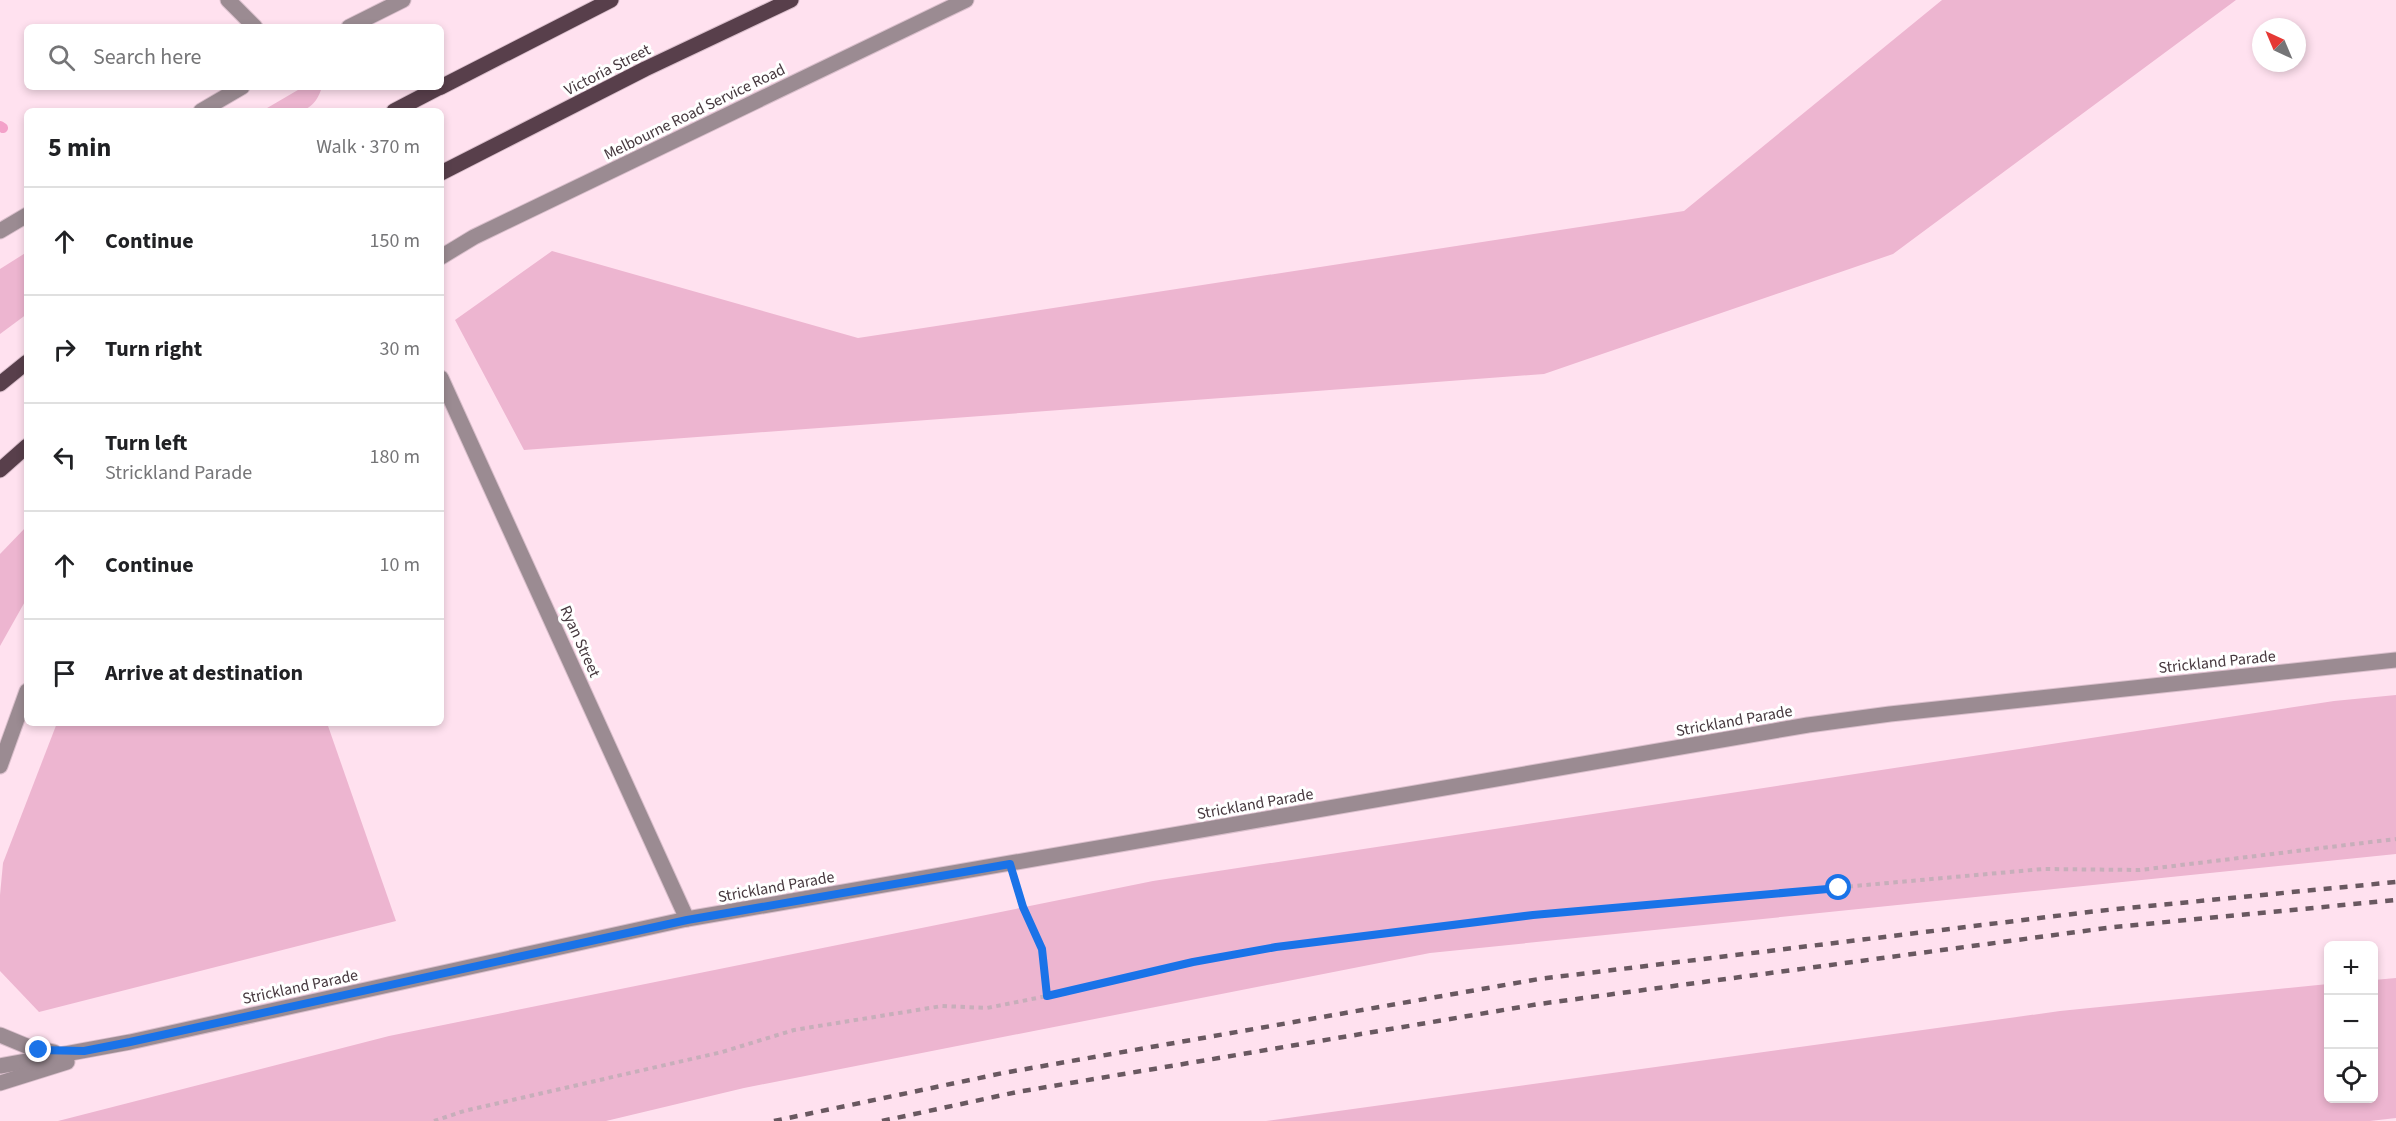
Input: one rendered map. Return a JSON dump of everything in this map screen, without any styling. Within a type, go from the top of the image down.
[{"type":"main road","points":[[444,85],[611,0]]},
{"type":"main road","points":[[645,69],[774,0]]},
{"type":"main road","name":"Victoria Street","points":[[444,172],[645,69],[791,0]]},
{"type":"main road","points":[[400,108],[435,90]]},
{"type":"main road","points":[[0,384],[24,364]]},
{"type":"main road","points":[[0,470],[24,449]]},
{"type":"street","points":[[228,0],[252,24]]},
{"type":"street","points":[[355,24],[403,0]]},
{"type":"street","name":"Melbourne Road Service Road","points":[[444,255],[474,237],[966,0]]},
{"type":"street","points":[[206,108],[237,90]]},
{"type":"street","points":[[444,178],[475,156]]},
{"type":"street","points":[[0,231],[24,217]]},
{"type":"street","name":"Ryan Street","points":[[444,385],[687,920]]},
{"type":"street","name":"Strickland Parade","points":[[0,1066],[130,1042],[687,920],[1808,725],[1890,714],[2396,660]]},
{"type":"street","points":[[0,765],[24,698]]},
{"type":"street","points":[[0,1035],[39,1050],[84,1051]]},
{"type":"street","name":"Strickland Parade","points":[[0,1083],[130,1042]]},
{"type":"path","points":[[434,1121],[464,1111],[722,1052],[794,1030],[942,1006],[987,1008],[1193,962],[1276,947],[1533,915],[2043,869],[2140,870],[2396,839]]},
{"type":"path","points":[[1010,864],[1023,907],[1042,949],[1047,996]]},
{"type":"shaded area","points":[[1942,0],[2236,0],[1893,254],[1544,374],[524,450],[455,320],[552,251],[858,338],[1684,211]]},
{"type":"shaded area","points":[[298,90],[321,90],[318,97],[307,108],[267,108]]},
{"type":"shaded area","points":[[24,254],[24,316],[0,334],[0,269]]},
{"type":"shaded area","points":[[24,529],[24,603],[0,646],[0,554]]},
{"type":"shaded area","points":[[2396,695],[2396,854],[1430,953],[744,1088],[606,1121],[58,1121],[389,1036],[1153,881],[2334,701]]},
{"type":"shaded area","points":[[56,726],[328,726],[396,921],[39,1012],[0,971],[0,895],[3,863]]},
{"type":"shaded area","points":[[2396,978],[2396,1118],[2370,1121],[1266,1121],[2060,1011],[2324,984],[2324,1103],[2378,1103],[2378,980]]},
{"type":"railway","points":[[774,1121],[1003,1073],[1539,979],[2097,911],[2396,882]]},
{"type":"railway","points":[[882,1121],[1017,1092],[1539,1004],[2114,927],[2396,900]]},
{"type":"route","points":[[39,1050],[84,1051],[687,920],[1010,864],[1023,907],[1042,949],[1047,996],[1193,962],[1276,947],[1533,915],[1839,888]]}]
